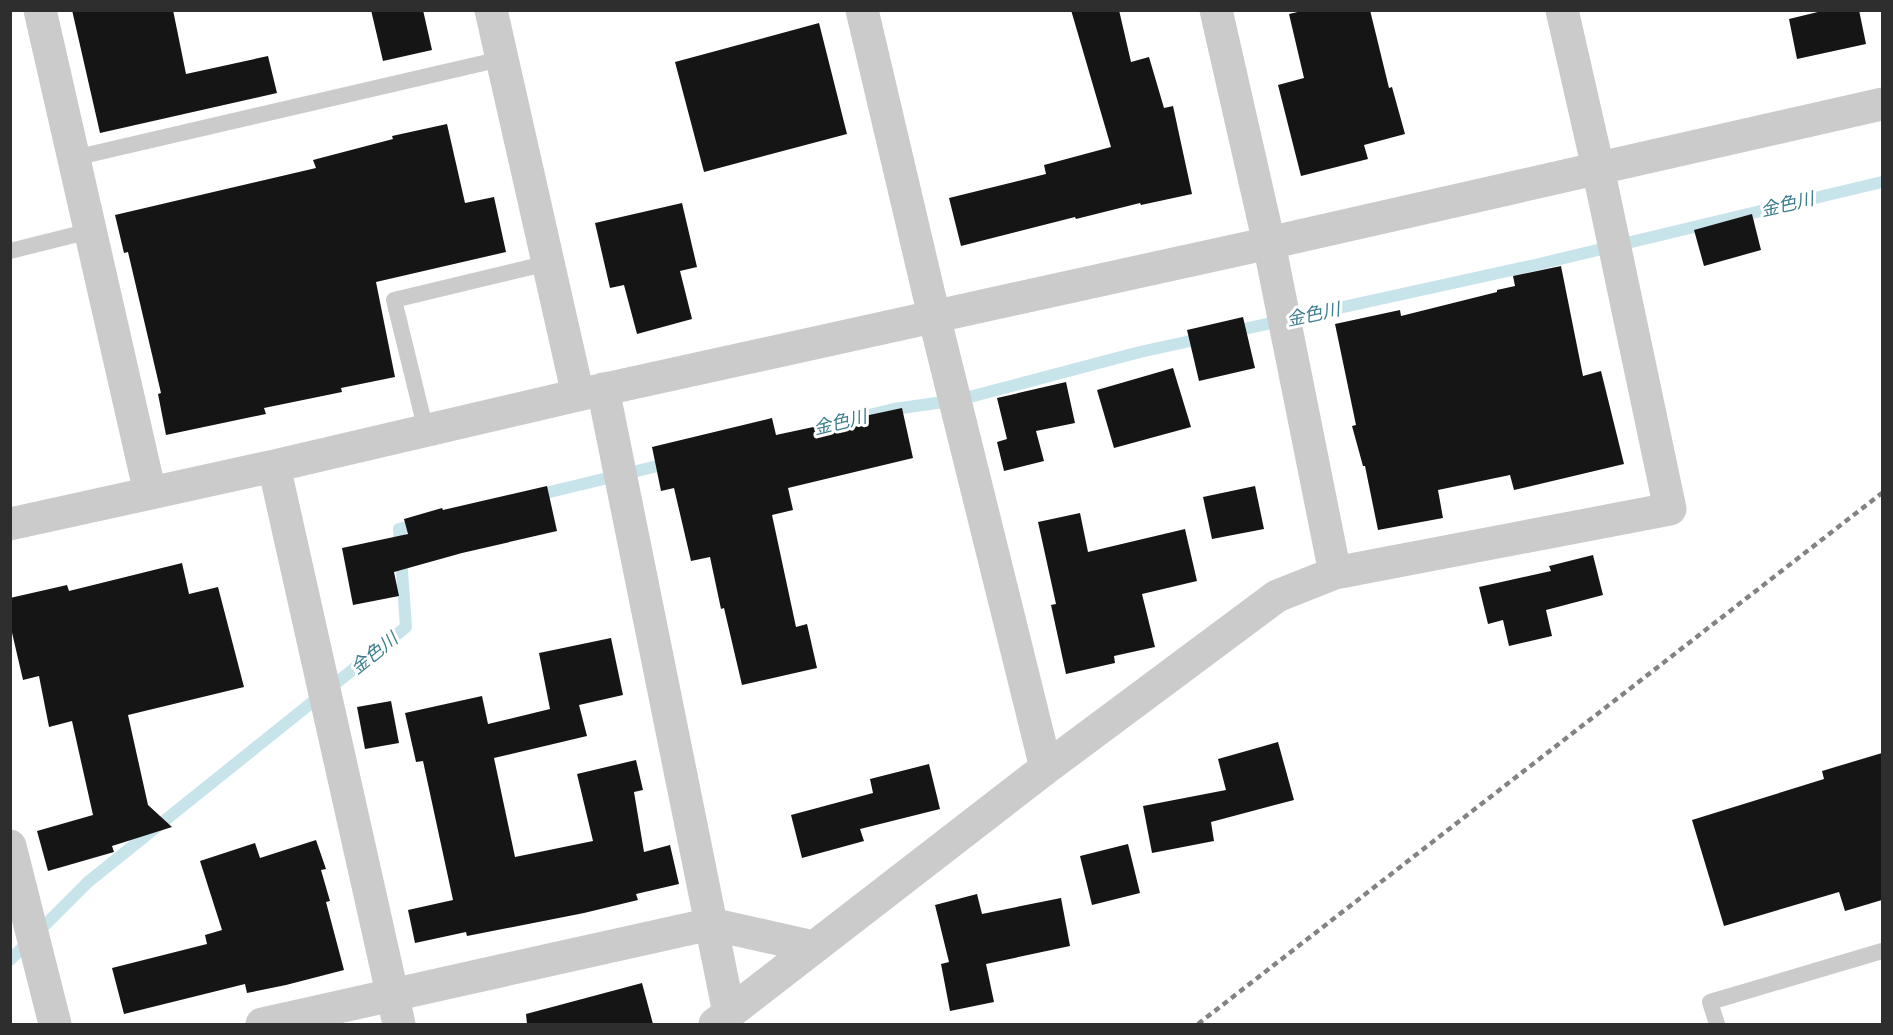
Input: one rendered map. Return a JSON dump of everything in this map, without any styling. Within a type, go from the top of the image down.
[{"type":"street","points":[[40,10],[150,493]]},
{"type":"street","points":[[491,10],[548,263],[591,392],[711,924],[722,1019]]},
{"type":"street","points":[[862,10],[934,316],[1046,768]]},
{"type":"street","points":[[1216,10],[1269,243],[1335,573]]},
{"type":"street","points":[[722,1019],[1046,768],[1277,596],[1335,573],[1670,509],[1599,168],[1563,10]]},
{"type":"street","points":[[10,524],[1882,104]]},
{"type":"street","points":[[274,466],[395,1009]]},
{"type":"street","points":[[10,846],[55,1024]]},
{"type":"street","points":[[262,1024],[395,1009],[711,924],[814,948]]},
{"type":"lane","points":[[74,158],[501,59]]},
{"type":"lane","points":[[10,251],[90,231]]},
{"type":"lane","points":[[426,430],[394,300],[548,263]]},
{"type":"lane","points":[[1717,1024],[1710,1002],[1882,951]]},
{"type":"building","points":[[72,10],[173,10],[186,74],[268,56],[277,93],[100,133]]},
{"type":"building","points":[[371,10],[423,10],[432,50],[383,61]]},
{"type":"building","points":[[1071,10],[1119,10],[1131,62],[1149,57],[1164,108],[1173,106],[1192,194],[1141,205],[1140,203],[1076,219],[1075,217],[961,246],[949,198],[1046,174],[1044,165],[1111,147]]},
{"type":"building","points":[[1306,10],[1370,10],[1389,88],[1392,87],[1405,134],[1364,145],[1368,159],[1301,176],[1278,85],[1304,78],[1289,14]]},
{"type":"building","points":[[1826,10],[1859,10],[1866,44],[1797,59],[1789,19]]},
{"type":"building","points":[[819,23],[847,134],[704,172],[675,62]]},
{"type":"building","points":[[447,124],[465,203],[494,197],[506,252],[376,282],[395,377],[341,388],[342,392],[264,408],[266,414],[166,435],[158,394],[161,393],[128,252],[124,253],[115,215],[316,168],[313,160],[393,139],[392,136]]},
{"type":"building","points":[[682,203],[697,267],[680,271],[692,319],[637,334],[624,285],[610,288],[595,223]]},
{"type":"building","points":[[1752,214],[1761,250],[1704,266],[1694,230]]},
{"type":"building","points":[[1561,266],[1583,376],[1601,371],[1624,464],[1514,490],[1510,475],[1438,490],[1443,518],[1378,530],[1365,466],[1363,466],[1352,426],[1356,425],[1335,324],[1400,310],[1401,316],[1497,292],[1497,290],[1515,286],[1513,276]]},
{"type":"building","points":[[1243,317],[1255,368],[1199,381],[1187,330]]},
{"type":"building","points":[[1173,368],[1191,427],[1114,448],[1097,390]]},
{"type":"building","points":[[1066,382],[1075,423],[1036,431],[1044,461],[1004,471],[997,442],[1007,439],[997,398]]},
{"type":"building","points":[[902,408],[913,458],[788,488],[793,510],[772,515],[796,627],[807,624],[817,668],[742,685],[724,608],[721,609],[710,557],[691,561],[674,488],[661,491],[652,447],[772,418],[776,435]]},
{"type":"building","points":[[547,486],[557,531],[462,553],[394,572],[399,596],[353,605],[342,548],[408,534],[404,519],[442,508],[443,510]]},
{"type":"building","points":[[1255,486],[1264,529],[1212,539],[1203,497]]},
{"type":"building","points":[[1080,513],[1088,552],[1185,529],[1197,581],[1142,594],[1155,647],[1114,656],[1115,663],[1066,674],[1051,605],[1056,604],[1038,522]]},
{"type":"building","points":[[1593,555],[1603,595],[1546,610],[1552,636],[1509,646],[1503,620],[1488,624],[1479,587],[1551,571],[1549,566]]},
{"type":"building","points":[[182,563],[189,594],[218,587],[244,687],[128,715],[148,805],[172,827],[112,846],[114,852],[48,871],[37,831],[93,815],[72,721],[49,727],[39,676],[23,680],[10,624],[10,598],[67,585],[69,591]]},
{"type":"building","points":[[611,638],[623,695],[579,705],[587,736],[494,758],[515,857],[593,841],[577,774],[636,760],[643,790],[634,792],[644,852],[670,845],[679,884],[636,894],[638,900],[584,913],[467,936],[466,932],[415,943],[408,910],[453,900],[423,761],[416,762],[405,713],[482,696],[488,724],[550,709],[539,653]]},
{"type":"building","points":[[391,701],[399,743],[365,749],[357,707]]},
{"type":"building","points":[[1278,742],[1294,800],[1211,822],[1214,841],[1152,853],[1143,806],[1226,790],[1218,759]]},
{"type":"building","points":[[1882,753],[1882,900],[1845,911],[1839,892],[1724,926],[1692,820],[1824,779],[1822,771]]},
{"type":"building","points":[[929,764],[940,809],[860,829],[864,841],[802,858],[791,815],[873,793],[870,779]]},
{"type":"building","points":[[316,840],[326,869],[321,870],[330,901],[326,902],[344,970],[247,993],[245,984],[124,1014],[112,968],[207,944],[205,935],[222,930],[200,861],[255,843],[260,858]]},
{"type":"building","points":[[1128,844],[1140,893],[1092,905],[1080,856]]},
{"type":"building","points":[[977,894],[982,914],[1061,898],[1070,946],[986,964],[994,1002],[950,1011],[941,964],[949,962],[935,905]]},
{"type":"building","points":[[642,983],[653,1024],[527,1024],[526,1014]]},
{"type":"waterway","name":"金色川","points":[[1230,332],[1535,265],[1882,182]]},
{"type":"waterway","name":"金色川","points":[[848,420],[894,409],[958,400],[1140,352],[1204,338]]},
{"type":"waterway","name":"金色川","points":[[533,496],[670,463]]},
{"type":"waterway","name":"金色川","points":[[10,960],[88,882],[406,627],[399,529],[422,523]]},
{"type":"railway","points":[[1198,1024],[1882,493]]}]
